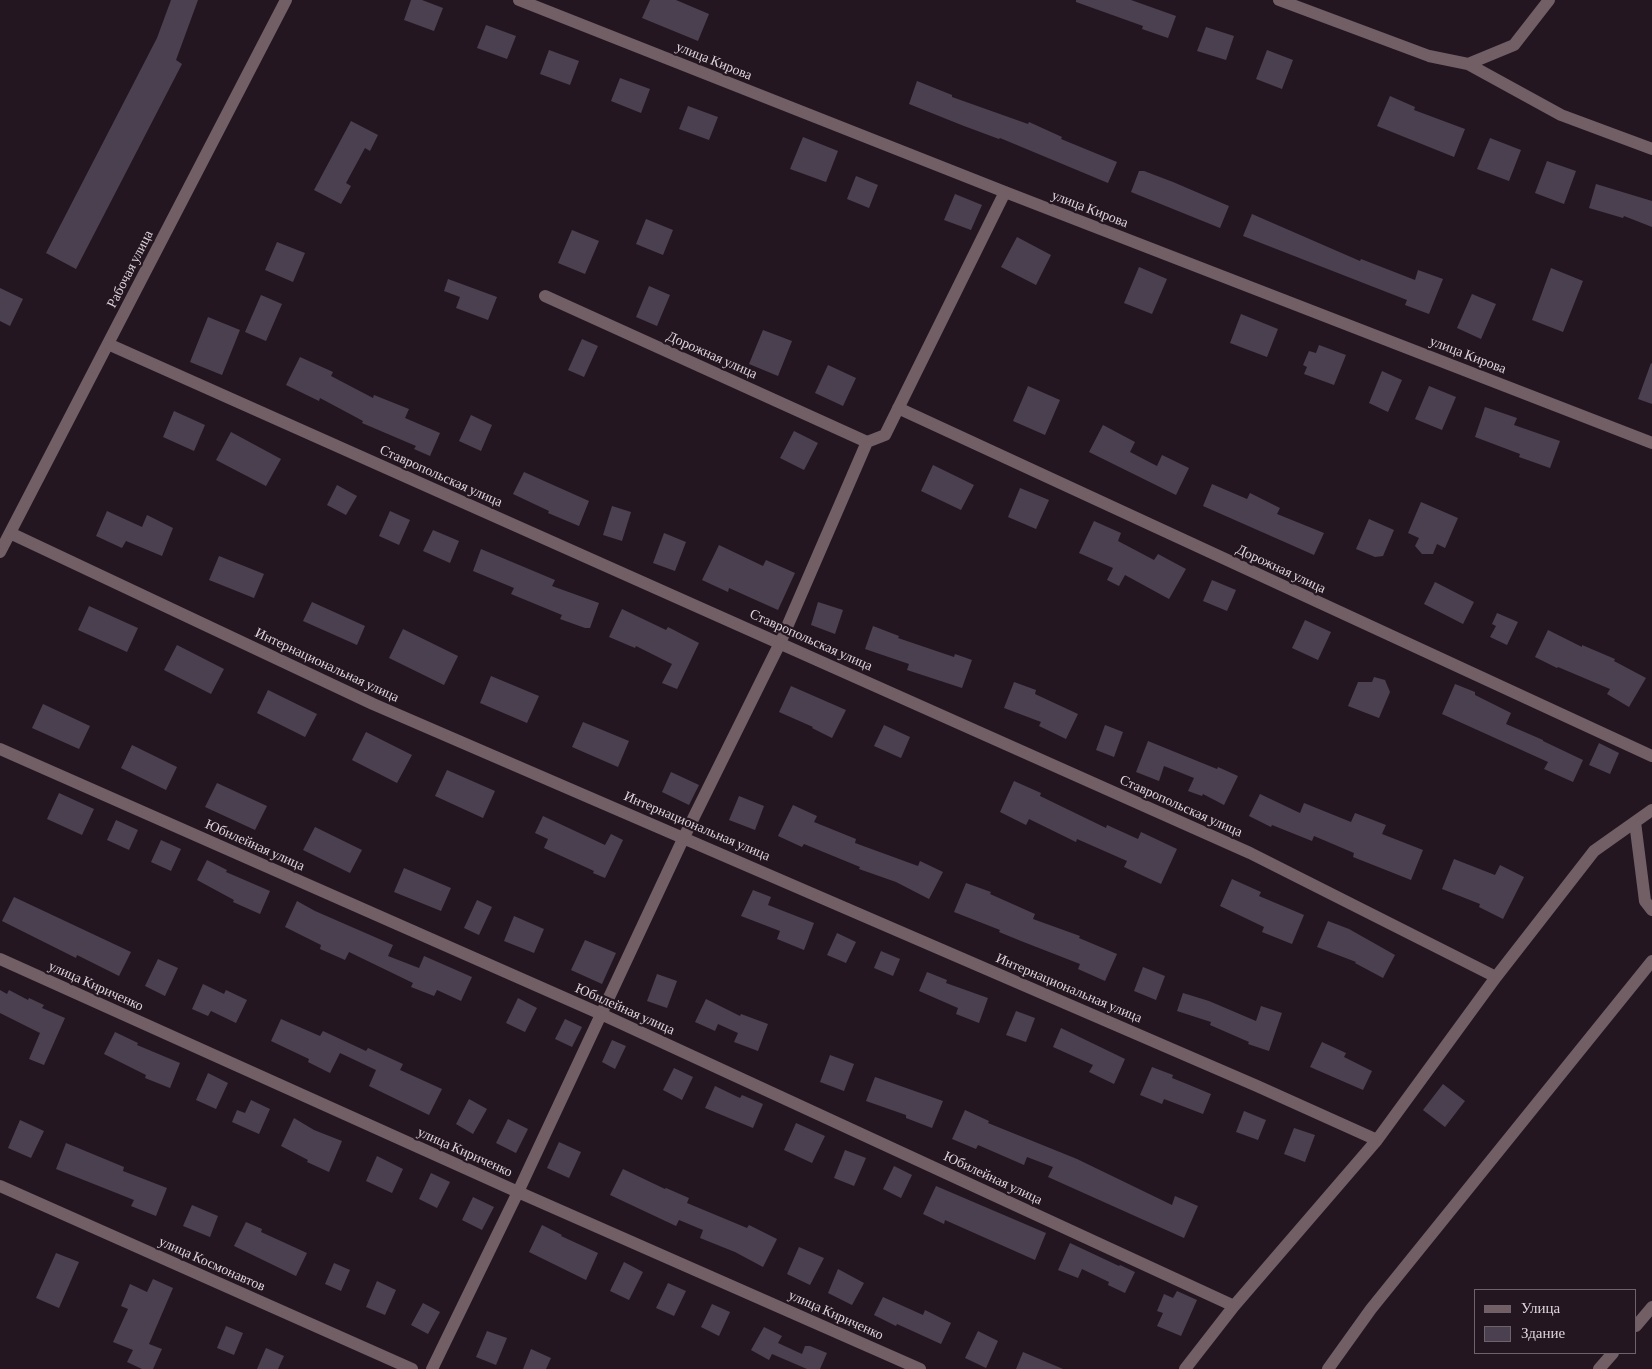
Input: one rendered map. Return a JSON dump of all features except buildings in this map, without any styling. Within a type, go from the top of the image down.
[{"type":"street","name":"Рабочая улица","points":[[0,552],[286,0]]},
{"type":"street","name":"улица Кирова","points":[[519,0],[1004,192],[1652,442]]},
{"type":"street","points":[[1279,0],[1429,56],[1468,64],[1561,115],[1652,150]]},
{"type":"street","points":[[1468,64],[1514,45],[1549,0]]},
{"type":"street","points":[[432,1369],[518,1192],[684,837],[780,643],[867,442],[885,436],[1004,192]]},
{"type":"street","name":"Дорожная улица","points":[[545,296],[867,442]]},
{"type":"street","name":"Ставропольская улица","points":[[108,344],[1250,853],[1496,977]]},
{"type":"street","name":"Дорожная улица","points":[[898,408],[1652,756]]},
{"type":"street","name":"Интернациональная улица","points":[[10,533],[373,704],[684,837],[1377,1140]]},
{"type":"street","name":"Юбилейная улица","points":[[0,748],[601,1014],[1234,1306]]},
{"type":"street","points":[[1185,1369],[1234,1306],[1377,1140],[1496,977],[1594,851],[1652,810]]},
{"type":"street","points":[[1635,822],[1644,900],[1652,910]]},
{"type":"street","name":"улица Кириченко","points":[[0,959],[518,1192],[920,1369]]},
{"type":"street","points":[[1328,1369],[1371,1309],[1652,961]]},
{"type":"street","name":"улица Космонавтов","points":[[0,1186],[412,1369]]},
{"type":"street","points":[[1637,1325],[1652,1307]]},
{"type":"street","points":[[1599,1369],[1612,1354]]}]
